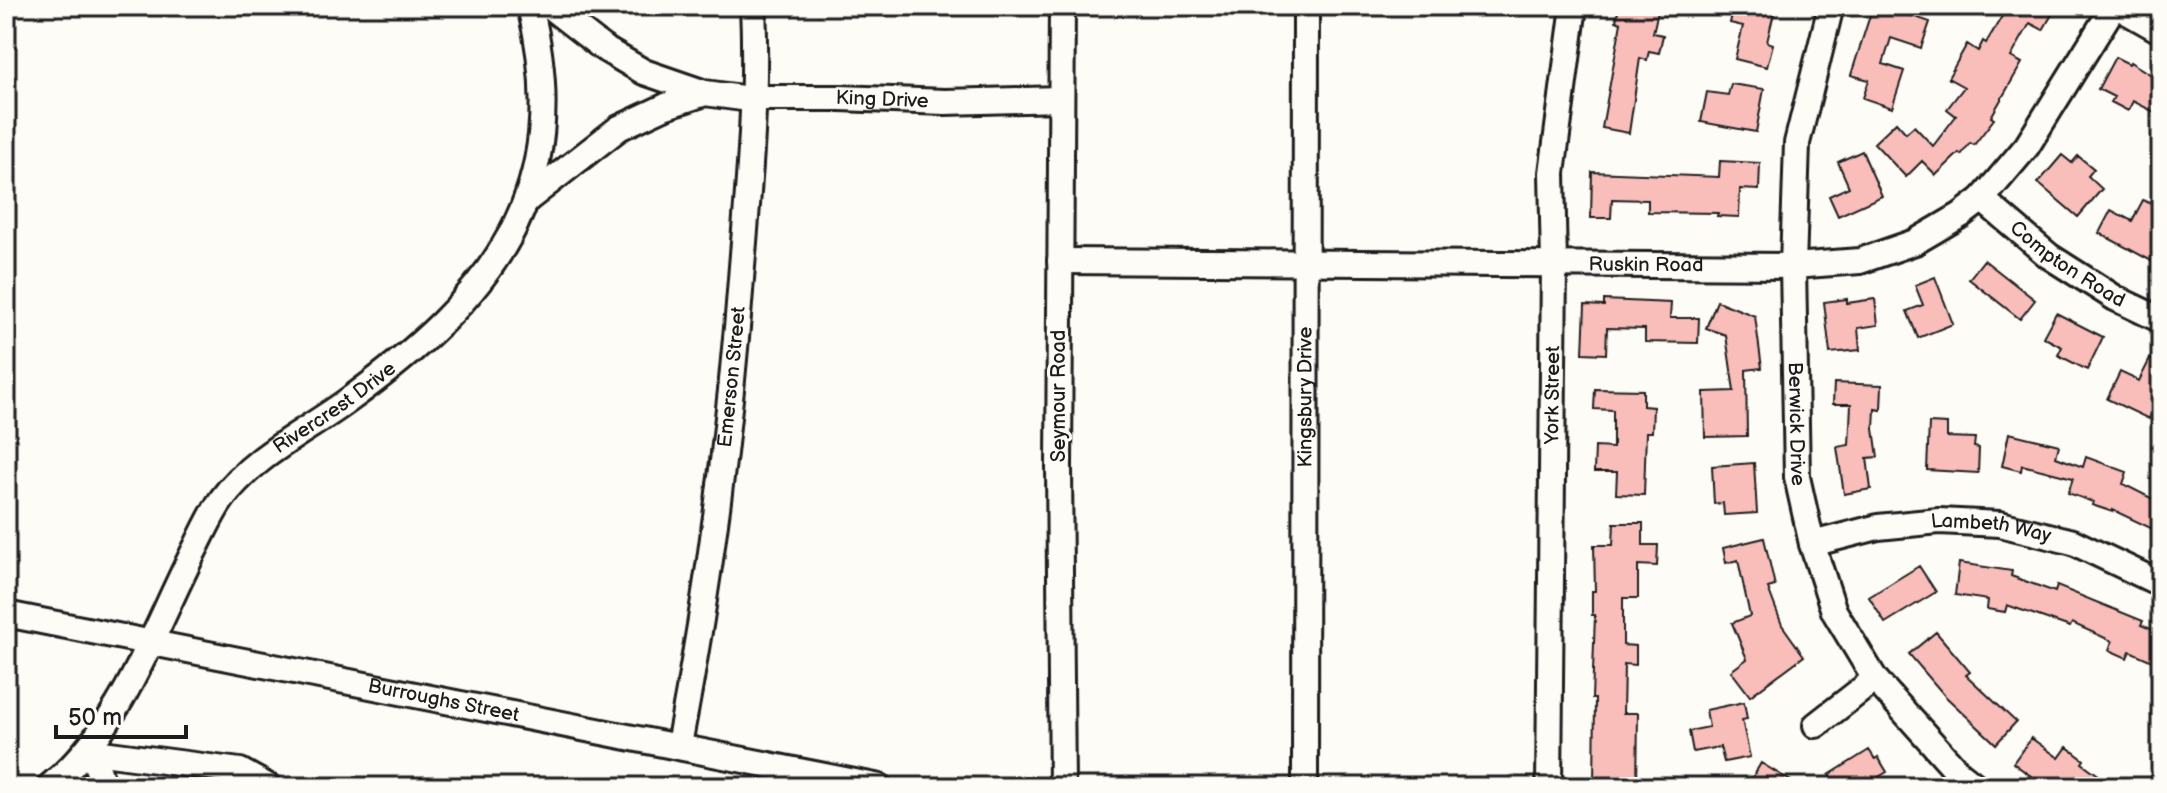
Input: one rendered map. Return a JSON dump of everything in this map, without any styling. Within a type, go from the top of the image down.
[{"type":"street","name":"Rivercrest Drive","points":[[49,787],[87,751],[113,716],[208,524],[233,485],[259,462],[383,374],[456,309],[513,234],[528,199],[542,120],[541,64],[530,6]]},
{"type":"street","name":"King Drive","points":[[549,6],[603,48],[644,72],[705,93],[753,98],[945,102],[1060,99]]},
{"type":"street","name":"Emerson Street","points":[[679,745],[705,605],[732,381],[750,172],[753,6]]},
{"type":"street","name":"Seymour Road","points":[[1062,6],[1062,787]]},
{"type":"street","name":"Kingsbury Drive","points":[[1305,787],[1306,6]]},
{"type":"street","name":"York Street","points":[[1549,787],[1554,264],[1552,173],[1574,6]]},
{"type":"street","name":"Berwick Drive","points":[[1831,6],[1797,143],[1793,266],[1797,477],[1812,544],[1834,611],[1875,679],[1959,773],[1977,787]]},
{"type":"street","name":"Ruskin Road","points":[[1060,261],[1793,266],[1860,261],[1915,242],[1982,199],[2027,146],[2116,6]]},
{"type":"street","points":[[2116,6],[2161,31]]},
{"type":"street","name":"King Drive","points":[[528,199],[619,128],[666,106],[705,93]]},
{"type":"street","name":"Compton Road","points":[[1982,199],[2049,256],[2115,298],[2161,320]]},
{"type":"street","name":"Lambeth Way","points":[[1812,544],[1878,527],[1939,521],[2000,524],[2073,542],[2161,584]]},
{"type":"street","name":"Burroughs Street","points":[[6,614],[880,787]]},
{"type":"street","points":[[1816,725],[1875,679]]},
{"type":"street","points":[[87,751],[96,764],[104,787]]},
{"type":"street","points":[[87,751],[240,771],[269,787]]},
{"type":"building","points":[[1619,6],[1658,11],[1653,33],[1663,35],[1659,53],[1649,51],[1647,60],[1640,58],[1629,133],[1602,128],[1621,23],[1616,21]]},
{"type":"building","points":[[1734,6],[1774,13],[1767,42],[1773,44],[1767,67],[1735,59],[1743,26],[1730,23]]},
{"type":"building","points":[[1873,6],[1884,6],[1930,22],[1921,48],[1891,38],[1883,64],[1904,71],[1892,108],[1863,98],[1869,80],[1851,75]]},
{"type":"building","points":[[2008,6],[2046,6],[2054,11],[2043,30],[2030,23],[2011,57],[2022,63],[1991,117],[1994,119],[1974,145],[1970,143],[1961,155],[1959,153],[1936,175],[1922,161],[1906,177],[1874,143],[1896,122],[1906,133],[1914,126],[1933,146],[1956,116],[1947,109],[1964,87],[1948,78],[1967,44],[1978,51]]},
{"type":"building","points":[[2115,57],[2130,62],[2161,81],[2161,99],[2154,112],[2133,101],[2128,111],[2111,102],[2114,97],[2098,89]]},
{"type":"building","points":[[1731,84],[1764,89],[1756,132],[1701,122],[1707,92],[1728,95]]},
{"type":"building","points":[[1862,151],[1882,196],[1838,216],[1829,196],[1849,187],[1838,162]]},
{"type":"building","points":[[2062,155],[2072,163],[2078,156],[2094,169],[2088,176],[2102,189],[2078,217],[2038,183]]},
{"type":"building","points":[[1720,161],[1760,163],[1759,190],[1740,189],[1739,217],[1717,216],[1718,213],[1648,212],[1648,200],[1612,199],[1611,218],[1591,218],[1592,172],[1719,177]]},
{"type":"building","points":[[2143,200],[2161,209],[2161,266],[2099,233],[2111,210],[2132,221]]},
{"type":"building","points":[[1984,260],[2035,300],[2020,319],[1969,279]]},
{"type":"building","points":[[1935,277],[1953,324],[1918,338],[1907,311],[1923,305],[1915,285]]},
{"type":"building","points":[[1847,299],[1847,303],[1875,299],[1878,325],[1858,328],[1860,350],[1830,353],[1824,302]]},
{"type":"building","points":[[1604,300],[1671,303],[1670,318],[1699,318],[1698,343],[1645,342],[1645,329],[1607,328],[1606,354],[1583,353],[1585,305],[1604,306]]},
{"type":"building","points":[[1717,301],[1755,316],[1762,368],[1746,370],[1747,436],[1705,437],[1704,392],[1734,391],[1726,335],[1706,328]]},
{"type":"building","points":[[2056,313],[2103,337],[2087,370],[2058,355],[2062,347],[2043,337]]},
{"type":"building","points":[[2150,359],[2161,364],[2161,395],[2149,419],[2107,399],[2120,372],[2139,381]]},
{"type":"building","points":[[1834,383],[1882,385],[1881,410],[1875,409],[1878,457],[1867,458],[1871,489],[1844,494],[1837,447],[1849,445],[1851,404],[1833,404]]},
{"type":"building","points":[[1595,389],[1643,390],[1643,406],[1653,407],[1652,432],[1646,432],[1644,495],[1616,494],[1617,472],[1594,472],[1595,447],[1613,448],[1613,410],[1594,409]]},
{"type":"building","points":[[1929,423],[1947,424],[1947,437],[1975,438],[1974,447],[1979,448],[1978,473],[1927,470]]},
{"type":"building","points":[[2009,433],[2059,445],[2056,457],[2083,467],[2086,457],[2127,472],[2123,484],[2161,503],[2161,533],[2068,493],[2073,478],[2022,465],[2021,471],[2002,466]]},
{"type":"building","points":[[1754,463],[1757,513],[1724,515],[1723,503],[1714,504],[1712,466]]},
{"type":"building","points":[[1614,523],[1643,523],[1643,545],[1658,545],[1657,566],[1638,565],[1638,598],[1623,598],[1623,645],[1636,646],[1636,665],[1624,664],[1623,713],[1638,713],[1637,787],[1594,787],[1594,545],[1613,545]]},
{"type":"building","points":[[1764,538],[1775,586],[1768,588],[1782,625],[1804,656],[1750,696],[1731,671],[1747,659],[1732,623],[1750,616],[1738,560],[1726,563],[1723,548]]},
{"type":"building","points":[[1959,563],[2012,571],[2011,576],[2055,592],[2057,586],[2143,621],[2141,625],[2161,633],[2161,665],[2130,651],[2127,658],[2109,650],[2112,641],[2072,623],[2070,627],[2007,605],[2005,612],[1987,609],[1988,600],[1955,595]]},
{"type":"building","points":[[1919,566],[1936,592],[1885,623],[1869,597]]},
{"type":"building","points":[[1936,632],[1970,672],[1966,675],[2016,722],[1996,744],[1945,696],[1909,654]]},
{"type":"building","points":[[1744,702],[1747,719],[1742,720],[1750,757],[1724,762],[1720,747],[1693,752],[1689,731],[1709,727],[1706,710]]},
{"type":"building","points":[[2031,738],[2059,758],[2067,747],[2084,760],[2082,763],[2115,787],[2046,787],[2013,763]]},
{"type":"building","points":[[1869,750],[1875,759],[1878,757],[1887,772],[1877,778],[1885,787],[1837,787],[1829,775]]},
{"type":"building","points":[[1761,763],[1801,787],[1747,787]]}]
